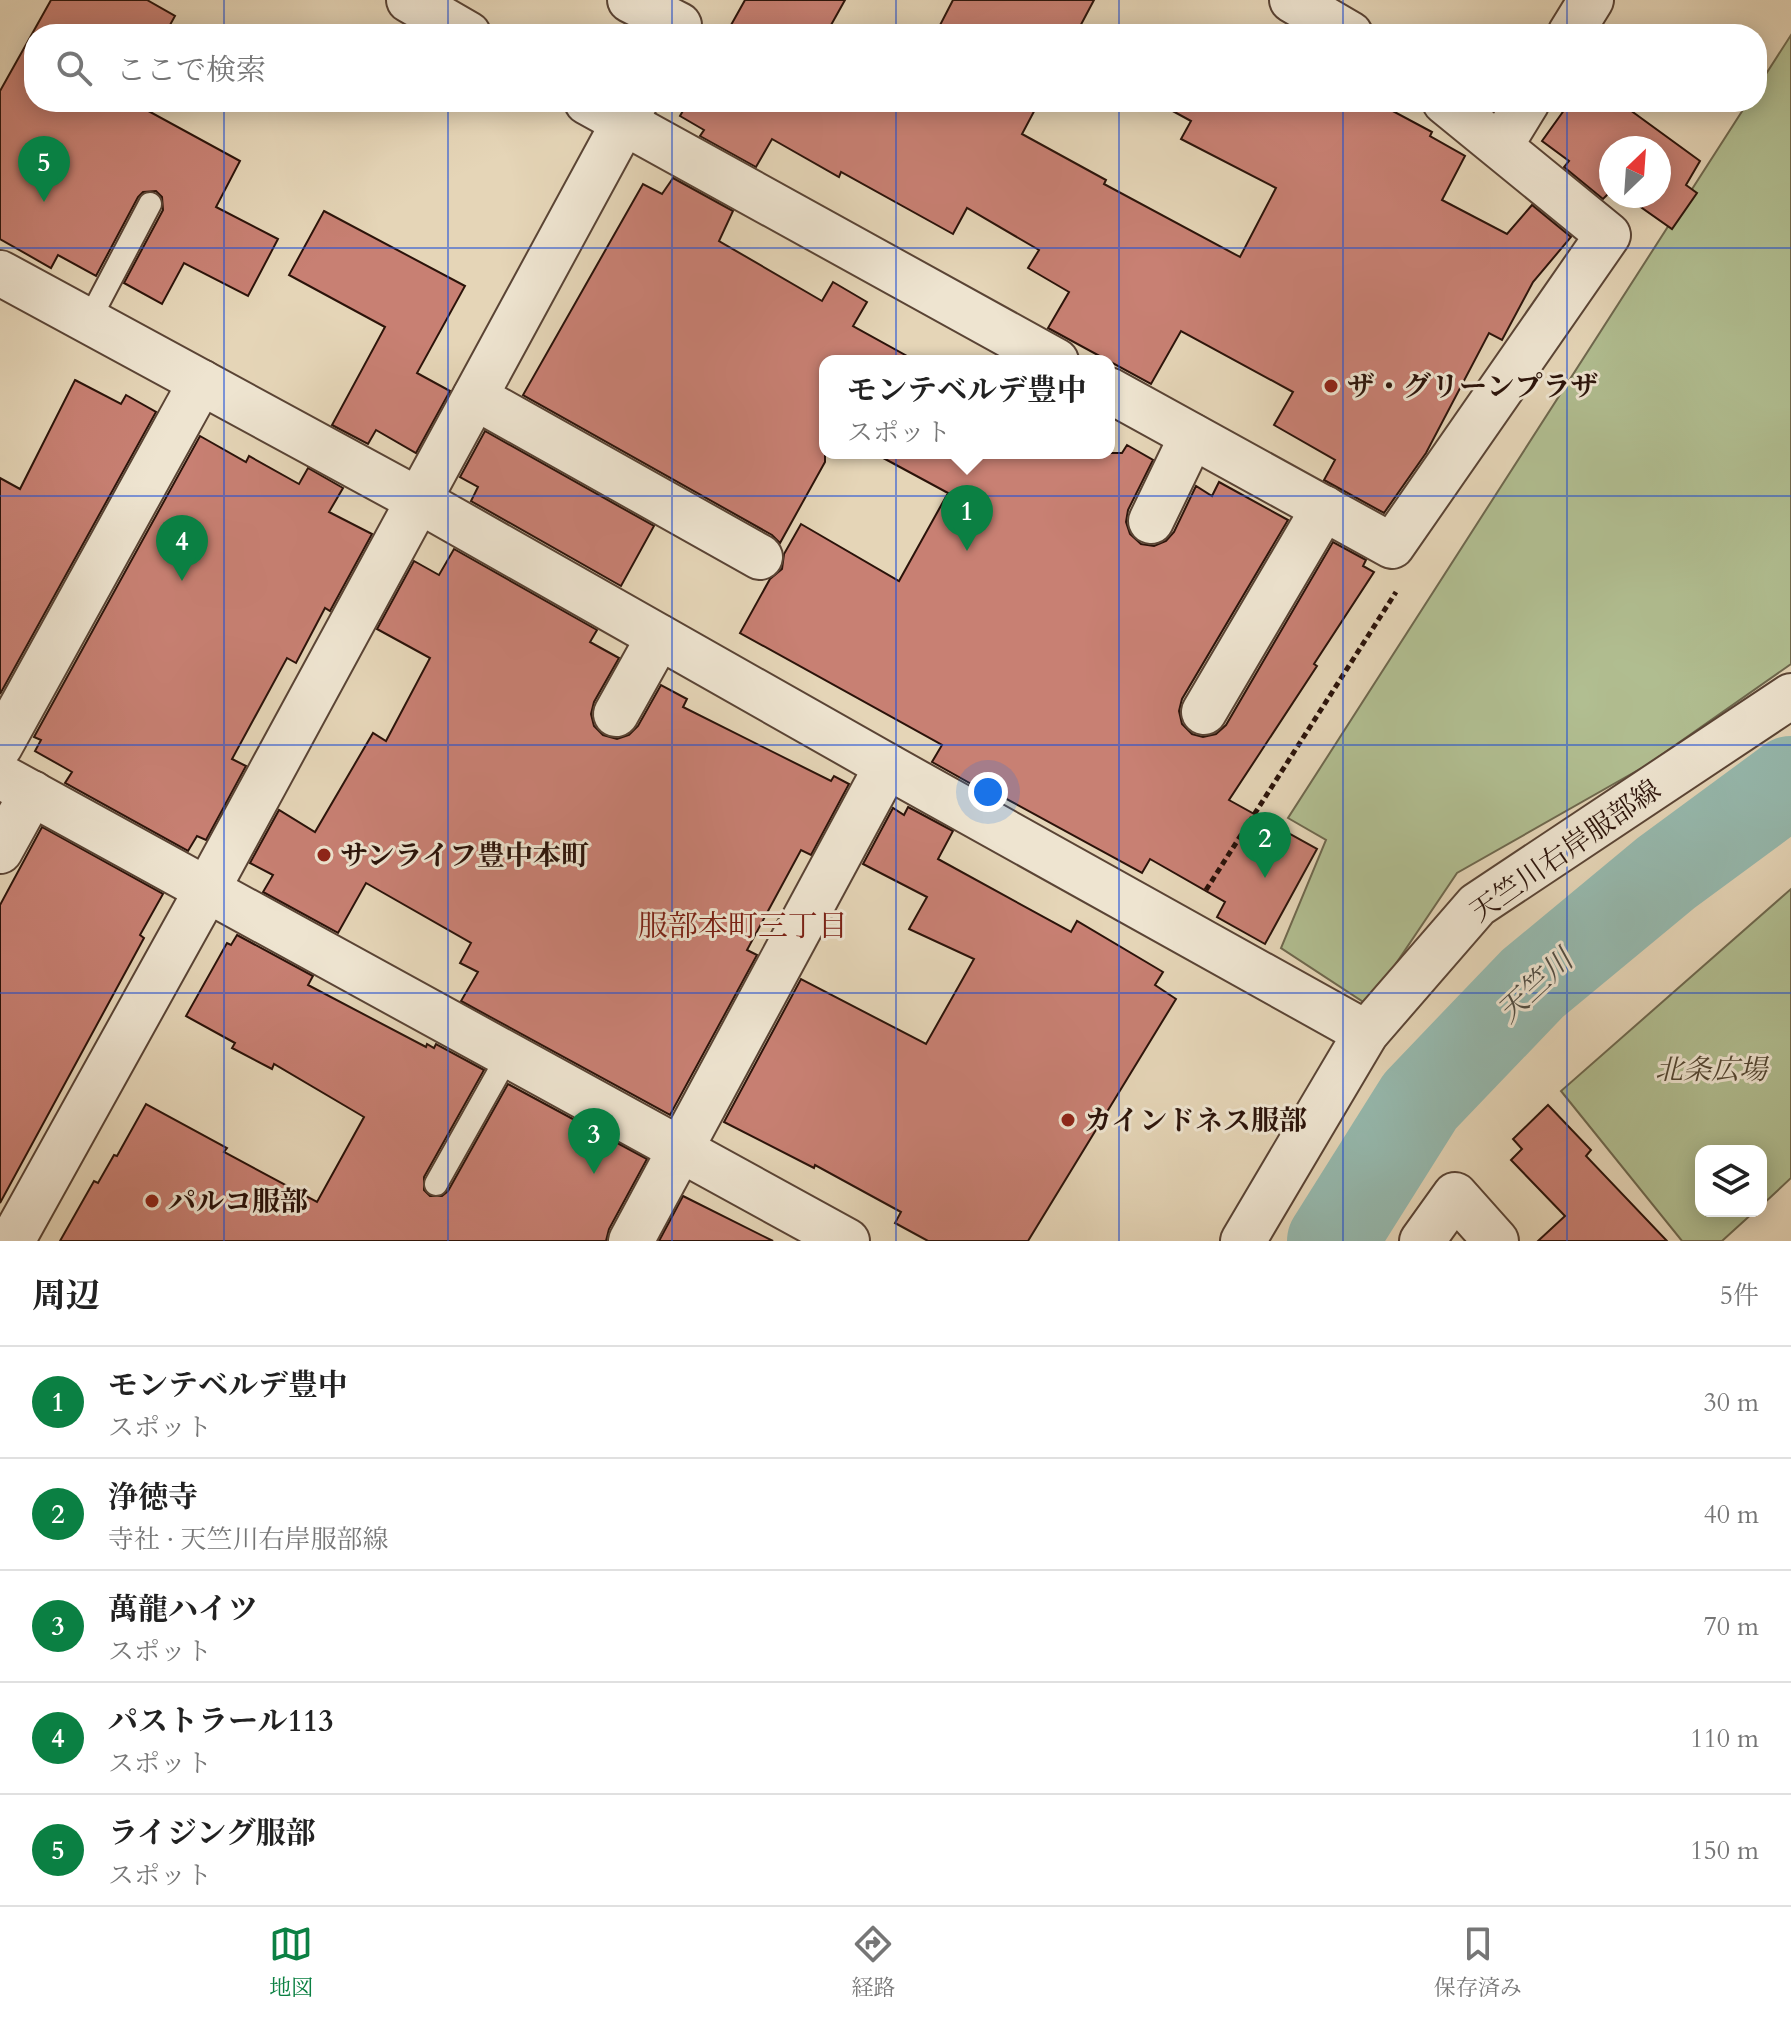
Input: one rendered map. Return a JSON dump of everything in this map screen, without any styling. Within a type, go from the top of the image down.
[{"type":"street","points":[[409,0],[451,24]]},
{"type":"street","points":[[630,0],[682,20]]},
{"type":"street","points":[[1292,0],[1333,24]]},
{"type":"street","points":[[1576,24],[1591,0]]},
{"type":"street","points":[[12,1241],[475,397],[614,112]]},
{"type":"street","points":[[620,112],[1046,355]]},
{"type":"street","points":[[1115,393],[1392,546],[1608,235],[1458,112]]},
{"type":"street","points":[[1500,146],[1521,112]]},
{"type":"street","points":[[0,273],[418,500],[1366,1033]]},
{"type":"street","points":[[0,746],[201,382]]},
{"type":"street","points":[[475,397],[760,557]]},
{"type":"street","points":[[1151,521],[1192,436]]},
{"type":"street","points":[[1204,712],[1324,508]]},
{"type":"street","points":[[616,714],[659,637]]},
{"type":"street","name":"天竺川右岸服部線","points":[[1243,1241],[1366,1033],[1477,905],[1791,696]]},
{"type":"street","points":[[631,1241],[887,766]]},
{"type":"street","points":[[0,851],[16,785],[847,1241]]},
{"type":"street","points":[[1422,1241],[1455,1195],[1496,1241]]},
{"type":"lane","points":[[88,322],[150,204]]},
{"type":"lane","points":[[436,1184],[509,1054]]},
{"type":"path","points":[[1180,929],[1408,573],[1392,546]]},
{"type":"green space","points":[[1791,35],[1791,664],[1647,765],[1457,873],[1368,1005],[1281,948],[1326,840],[1288,818],[1742,112],[1767,112],[1767,72]]},
{"type":"green space","name":"北条広場","points":[[1791,889],[1791,1178],[1767,1200],[1767,1145],[1695,1145],[1695,1217],[1748,1217],[1722,1241],[1682,1241],[1561,1091]]},
{"type":"building","points":[[51,0],[147,0],[175,16],[171,24],[38,24]]},
{"type":"building","points":[[745,0],[845,0],[832,24],[732,24]]},
{"type":"building","points":[[953,0],[1094,0],[1081,24],[941,24]]},
{"type":"building","points":[[24,48],[24,112],[150,112],[240,161],[216,207],[278,239],[248,296],[184,263],[162,304],[124,283],[163,210],[162,197],[156,191],[143,192],[138,197],[96,276],[58,255],[51,268],[0,239],[0,91]]},
{"type":"building","points":[[682,112],[1034,112],[1022,134],[1106,180],[1104,184],[1240,257],[1276,188],[1181,139],[1191,121],[1174,112],[1395,112],[1432,132],[1430,136],[1465,156],[1442,200],[1507,234],[1532,205],[1571,237],[1533,282],[1502,340],[1489,333],[1426,453],[1384,513],[1324,480],[1335,460],[1274,425],[1293,392],[1181,331],[1151,384],[1115,364],[1115,355],[1098,355],[1048,328],[1069,292],[1028,268],[1039,250],[967,208],[953,234],[841,172],[839,177],[772,139],[756,167],[700,136],[704,130],[680,116]]},
{"type":"building","points":[[1563,112],[1633,112],[1666,136],[1599,136],[1599,196],[1564,167],[1569,161],[1542,141]]},
{"type":"building","points":[[1671,140],[1700,161],[1686,185],[1697,193],[1672,229],[1642,208],[1671,208]]},
{"type":"building","points":[[673,178],[733,211],[719,241],[822,301],[833,282],[867,302],[853,326],[905,355],[819,355],[819,459],[825,459],[825,462],[780,543],[772,535],[523,395],[643,184],[662,194]]},
{"type":"building","points":[[324,211],[465,286],[417,373],[450,391],[416,453],[376,430],[368,444],[332,425],[385,327],[289,275]]},
{"type":"building","points":[[75,380],[121,404],[126,395],[156,412],[0,694],[0,478],[20,489]]},
{"type":"building","points":[[485,431],[654,526],[621,586],[471,501],[478,487],[460,477]]},
{"type":"building","points":[[200,436],[246,462],[249,456],[299,484],[308,468],[343,488],[329,512],[372,534],[330,611],[325,608],[296,663],[287,658],[232,759],[246,766],[206,840],[197,836],[188,851],[65,783],[72,772],[35,751],[41,740],[34,737]]},
{"type":"building","points":[[1127,445],[1153,460],[1128,510],[1126,522],[1130,534],[1141,544],[1154,546],[1166,541],[1174,532],[1196,486],[1212,496],[1219,482],[1288,520],[1182,699],[1179,711],[1182,724],[1192,734],[1203,737],[1216,734],[1226,725],[1333,542],[1366,560],[1363,566],[1374,572],[1229,800],[1317,849],[1265,944],[1217,917],[1225,902],[1150,859],[1142,873],[1003,797],[1000,800],[932,762],[942,745],[740,633],[770,579],[782,569],[784,554],[801,524],[899,581],[948,493],[885,459],[1115,459],[1115,453],[1122,453]]},
{"type":"building","points":[[454,549],[597,630],[590,642],[619,658],[594,702],[591,714],[594,726],[603,735],[617,739],[629,735],[638,726],[661,685],[687,699],[683,707],[831,781],[834,776],[849,784],[811,855],[801,850],[747,950],[757,955],[670,1115],[461,1001],[478,972],[460,963],[471,943],[366,883],[338,933],[263,892],[273,875],[250,863],[279,810],[315,832],[373,733],[386,741],[430,658],[377,629],[414,561],[439,575]]},
{"type":"building","points":[[908,807],[953,831],[938,859],[1071,932],[1077,921],[1163,972],[1155,985],[1176,999],[1028,1241],[928,1241],[895,1223],[901,1212],[815,1165],[814,1168],[724,1122],[801,979],[926,1044],[974,959],[909,929],[927,897],[863,864],[893,808],[904,815]]},
{"type":"building","points":[[42,827],[163,894],[140,935],[144,938],[0,1203],[0,905]]},
{"type":"building","points":[[237,935],[313,976],[308,985],[426,1047],[427,1044],[434,1048],[436,1044],[484,1070],[424,1177],[424,1190],[430,1196],[442,1196],[448,1191],[508,1084],[647,1159],[609,1229],[606,1241],[60,1241],[94,1181],[98,1183],[114,1155],[117,1156],[146,1104],[227,1148],[224,1152],[317,1202],[364,1117],[274,1064],[272,1069],[232,1048],[235,1043],[186,1016],[227,943],[231,945]]},
{"type":"building","points":[[1548,1105],[1591,1150],[1586,1156],[1667,1241],[1538,1241],[1565,1216],[1511,1160],[1522,1149],[1513,1139]]},
{"type":"building","points":[[683,1196],[773,1241],[659,1241]]},
{"type":"waterway","name":"天竺川","points":[[1332,1241],[1420,1101],[1532,984],[1666,873],[1791,781]]},
{"type":"place","name":"ライジング服部","points":[[44,202]]},
{"type":"place","name":"ザ・グリーンプラザ","points":[[1331,386]]},
{"type":"place","name":"モンテベルデ豊中","points":[[967,551]]},
{"type":"place","name":"パストラール113","points":[[182,581]]},
{"type":"place","name":"サンライフ豊中本町","points":[[324,855]]},
{"type":"place","name":"浄徳寺","points":[[1265,878]]},
{"type":"place","name":"カインドネス服部","points":[[1068,1120]]},
{"type":"place","name":"萬龍ハイツ","points":[[594,1174]]},
{"type":"place","name":"パルコ服部","points":[[152,1201]]},
{"type":"district","name":"服部本町三丁目","points":[[743,926]]}]
